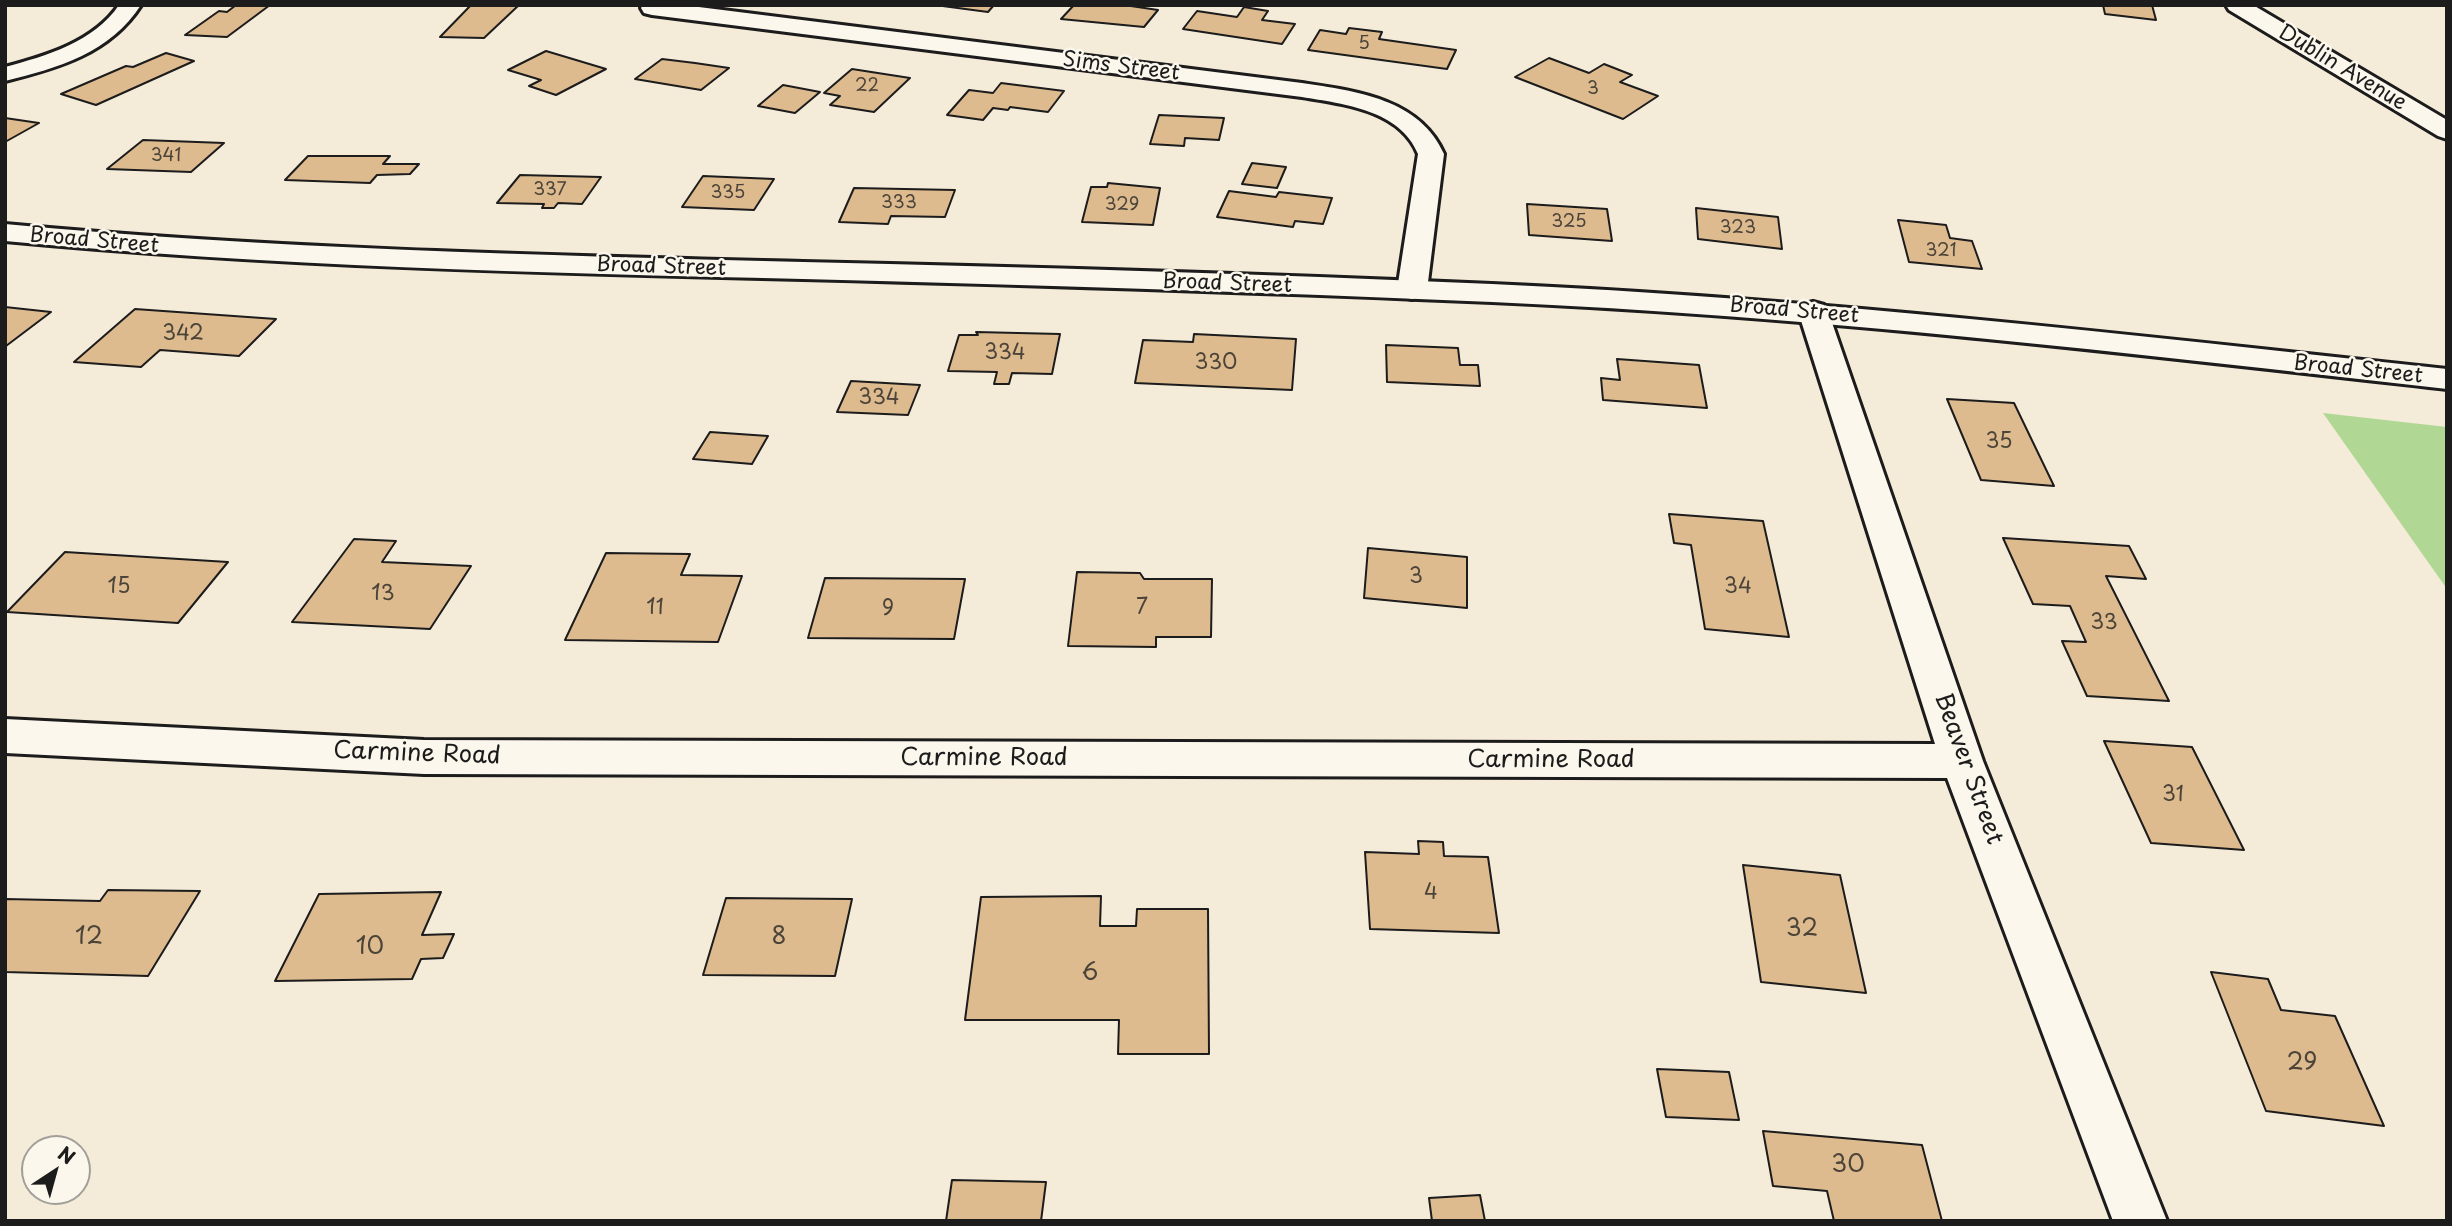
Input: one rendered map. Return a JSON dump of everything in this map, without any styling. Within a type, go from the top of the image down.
[{"type":"street","points":[[5,74],[63,55],[95,39],[119,22],[130,5]]},
{"type":"street","name":"Dublin Avenue","points":[[2237,5],[2447,131]]},
{"type":"street","name":"Sims Street","points":[[652,8],[1311,91],[1373,106],[1414,127],[1429,145],[1431,154],[1412,290]]},
{"type":"street","name":"Broad Street","points":[[5,232],[184,249],[310,256],[1412,290],[1619,299],[1813,311],[2447,379]]},
{"type":"street","name":"Beaver Street","points":[[1813,311],[1962,761],[2140,1221]]},
{"type":"street","name":"Carmine Road","points":[[5,736],[424,757],[1962,761]]},
{"type":"green space","points":[[2323,413],[2447,427],[2447,589]]},
{"type":"building","points":[[236,5],[270,5],[227,37],[185,35],[219,11],[227,12]]},
{"type":"building","points":[[471,5],[519,5],[484,38],[440,37]]},
{"type":"building","points":[[935,5],[994,5],[988,12]]},
{"type":"building","points":[[1074,5],[1124,5],[1158,10],[1144,27],[1061,19]]},
{"type":"building","points":[[2103,5],[2152,5],[2156,20],[2105,14]]},
{"type":"building","points":[[1244,7],[1268,11],[1262,20],[1295,24],[1282,44],[1183,29],[1197,11],[1237,17]]},
{"type":"building","points":[[1349,28],[1382,32],[1379,39],[1456,50],[1447,69],[1308,50],[1320,30],[1346,34]]},
{"type":"building","points":[[546,51],[606,69],[556,95],[529,86],[541,80],[508,70]]},
{"type":"building","points":[[166,53],[194,61],[96,105],[61,94],[126,66],[133,67]]},
{"type":"building","points":[[1549,58],[1589,73],[1604,64],[1632,75],[1620,82],[1658,96],[1623,119],[1515,77]]},
{"type":"building","points":[[662,59],[729,68],[701,90],[635,79]]},
{"type":"building","points":[[852,69],[910,78],[874,112],[830,105],[840,96],[824,93]]},
{"type":"building","points":[[1001,83],[1064,91],[1048,112],[1010,107],[1008,110],[993,108],[983,120],[947,115],[969,90],[993,93]]},
{"type":"building","points":[[783,85],[820,92],[795,113],[758,106]]},
{"type":"building","points":[[1159,115],[1224,118],[1219,140],[1185,138],[1184,146],[1150,144]]},
{"type":"building","points":[[5,118],[39,123],[5,142]]},
{"type":"building","points":[[143,140],[224,143],[191,172],[107,169]]},
{"type":"building","points":[[308,156],[390,156],[383,164],[419,164],[410,174],[377,175],[370,183],[285,180]]},
{"type":"building","points":[[1252,163],[1286,167],[1277,188],[1242,184]]},
{"type":"building","points":[[520,175],[601,177],[582,204],[558,203],[554,208],[542,208],[544,204],[497,203]]},
{"type":"building","points":[[703,176],[774,179],[754,210],[682,207]]},
{"type":"building","points":[[1108,183],[1160,188],[1153,225],[1082,222],[1091,187],[1107,187]]},
{"type":"building","points":[[854,188],[955,190],[945,217],[891,216],[888,224],[839,222]]},
{"type":"building","points":[[1229,191],[1276,197],[1279,192],[1332,198],[1323,224],[1295,221],[1293,227],[1217,217]]},
{"type":"building","points":[[1527,204],[1607,209],[1612,241],[1529,235]]},
{"type":"building","points":[[1696,208],[1778,217],[1782,249],[1698,239]]},
{"type":"building","points":[[1898,220],[1946,225],[1950,238],[1972,241],[1982,269],[1909,262]]},
{"type":"building","points":[[5,307],[51,312],[6,346]]},
{"type":"building","points":[[135,309],[276,319],[239,356],[160,350],[141,367],[74,362]]},
{"type":"building","points":[[976,332],[1060,334],[1052,374],[1012,373],[1009,384],[994,384],[997,372],[948,371],[959,335],[978,335]]},
{"type":"building","points":[[1194,334],[1296,339],[1292,390],[1135,383],[1143,340],[1193,342]]},
{"type":"building","points":[[1386,345],[1458,348],[1460,365],[1478,365],[1480,386],[1387,382]]},
{"type":"building","points":[[1617,359],[1699,365],[1707,408],[1603,400],[1601,378],[1620,380]]},
{"type":"building","points":[[851,381],[920,385],[908,415],[837,412]]},
{"type":"building","points":[[1947,399],[2014,403],[2054,486],[1981,480]]},
{"type":"building","points":[[710,432],[768,436],[752,464],[693,459]]},
{"type":"building","points":[[1669,514],[1763,521],[1789,637],[1705,629],[1691,545],[1674,543]]},
{"type":"building","points":[[2003,538],[2129,546],[2146,579],[2106,576],[2169,701],[2087,696],[2062,641],[2086,642],[2070,606],[2033,604]]},
{"type":"building","points":[[354,539],[396,541],[382,562],[471,566],[430,629],[292,622]]},
{"type":"building","points":[[1368,548],[1467,557],[1467,608],[1364,598]]},
{"type":"building","points":[[65,552],[228,562],[178,623],[7,612]]},
{"type":"building","points":[[606,553],[690,554],[681,575],[742,576],[718,642],[565,640]]},
{"type":"building","points":[[1077,572],[1140,573],[1144,579],[1212,579],[1211,637],[1156,637],[1156,647],[1068,646]]},
{"type":"building","points":[[825,578],[965,579],[954,639],[808,638]]},
{"type":"building","points":[[2104,741],[2192,747],[2244,850],[2151,843]]},
{"type":"building","points":[[1418,841],[1443,842],[1444,856],[1488,857],[1499,933],[1370,929],[1365,852],[1419,854]]},
{"type":"building","points":[[1743,865],[1840,875],[1866,993],[1761,982]]},
{"type":"building","points":[[108,890],[200,891],[148,976],[5,972],[5,899],[100,901]]},
{"type":"building","points":[[441,892],[422,935],[454,934],[443,958],[421,959],[412,979],[275,981],[319,894]]},
{"type":"building","points":[[1101,896],[1100,926],[1136,926],[1137,909],[1208,909],[1209,1054],[1118,1054],[1119,1020],[965,1020],[981,897]]},
{"type":"building","points":[[726,898],[852,899],[835,976],[703,975]]},
{"type":"building","points":[[2211,972],[2268,979],[2281,1010],[2335,1016],[2384,1126],[2266,1111]]},
{"type":"building","points":[[1657,1069],[1729,1072],[1739,1120],[1666,1117]]},
{"type":"building","points":[[1763,1131],[1922,1145],[1942,1221],[1834,1221],[1827,1191],[1773,1186]]},
{"type":"building","points":[[952,1180],[1046,1182],[1041,1221],[946,1221]]},
{"type":"building","points":[[1480,1195],[1485,1221],[1432,1221],[1429,1198]]}]
